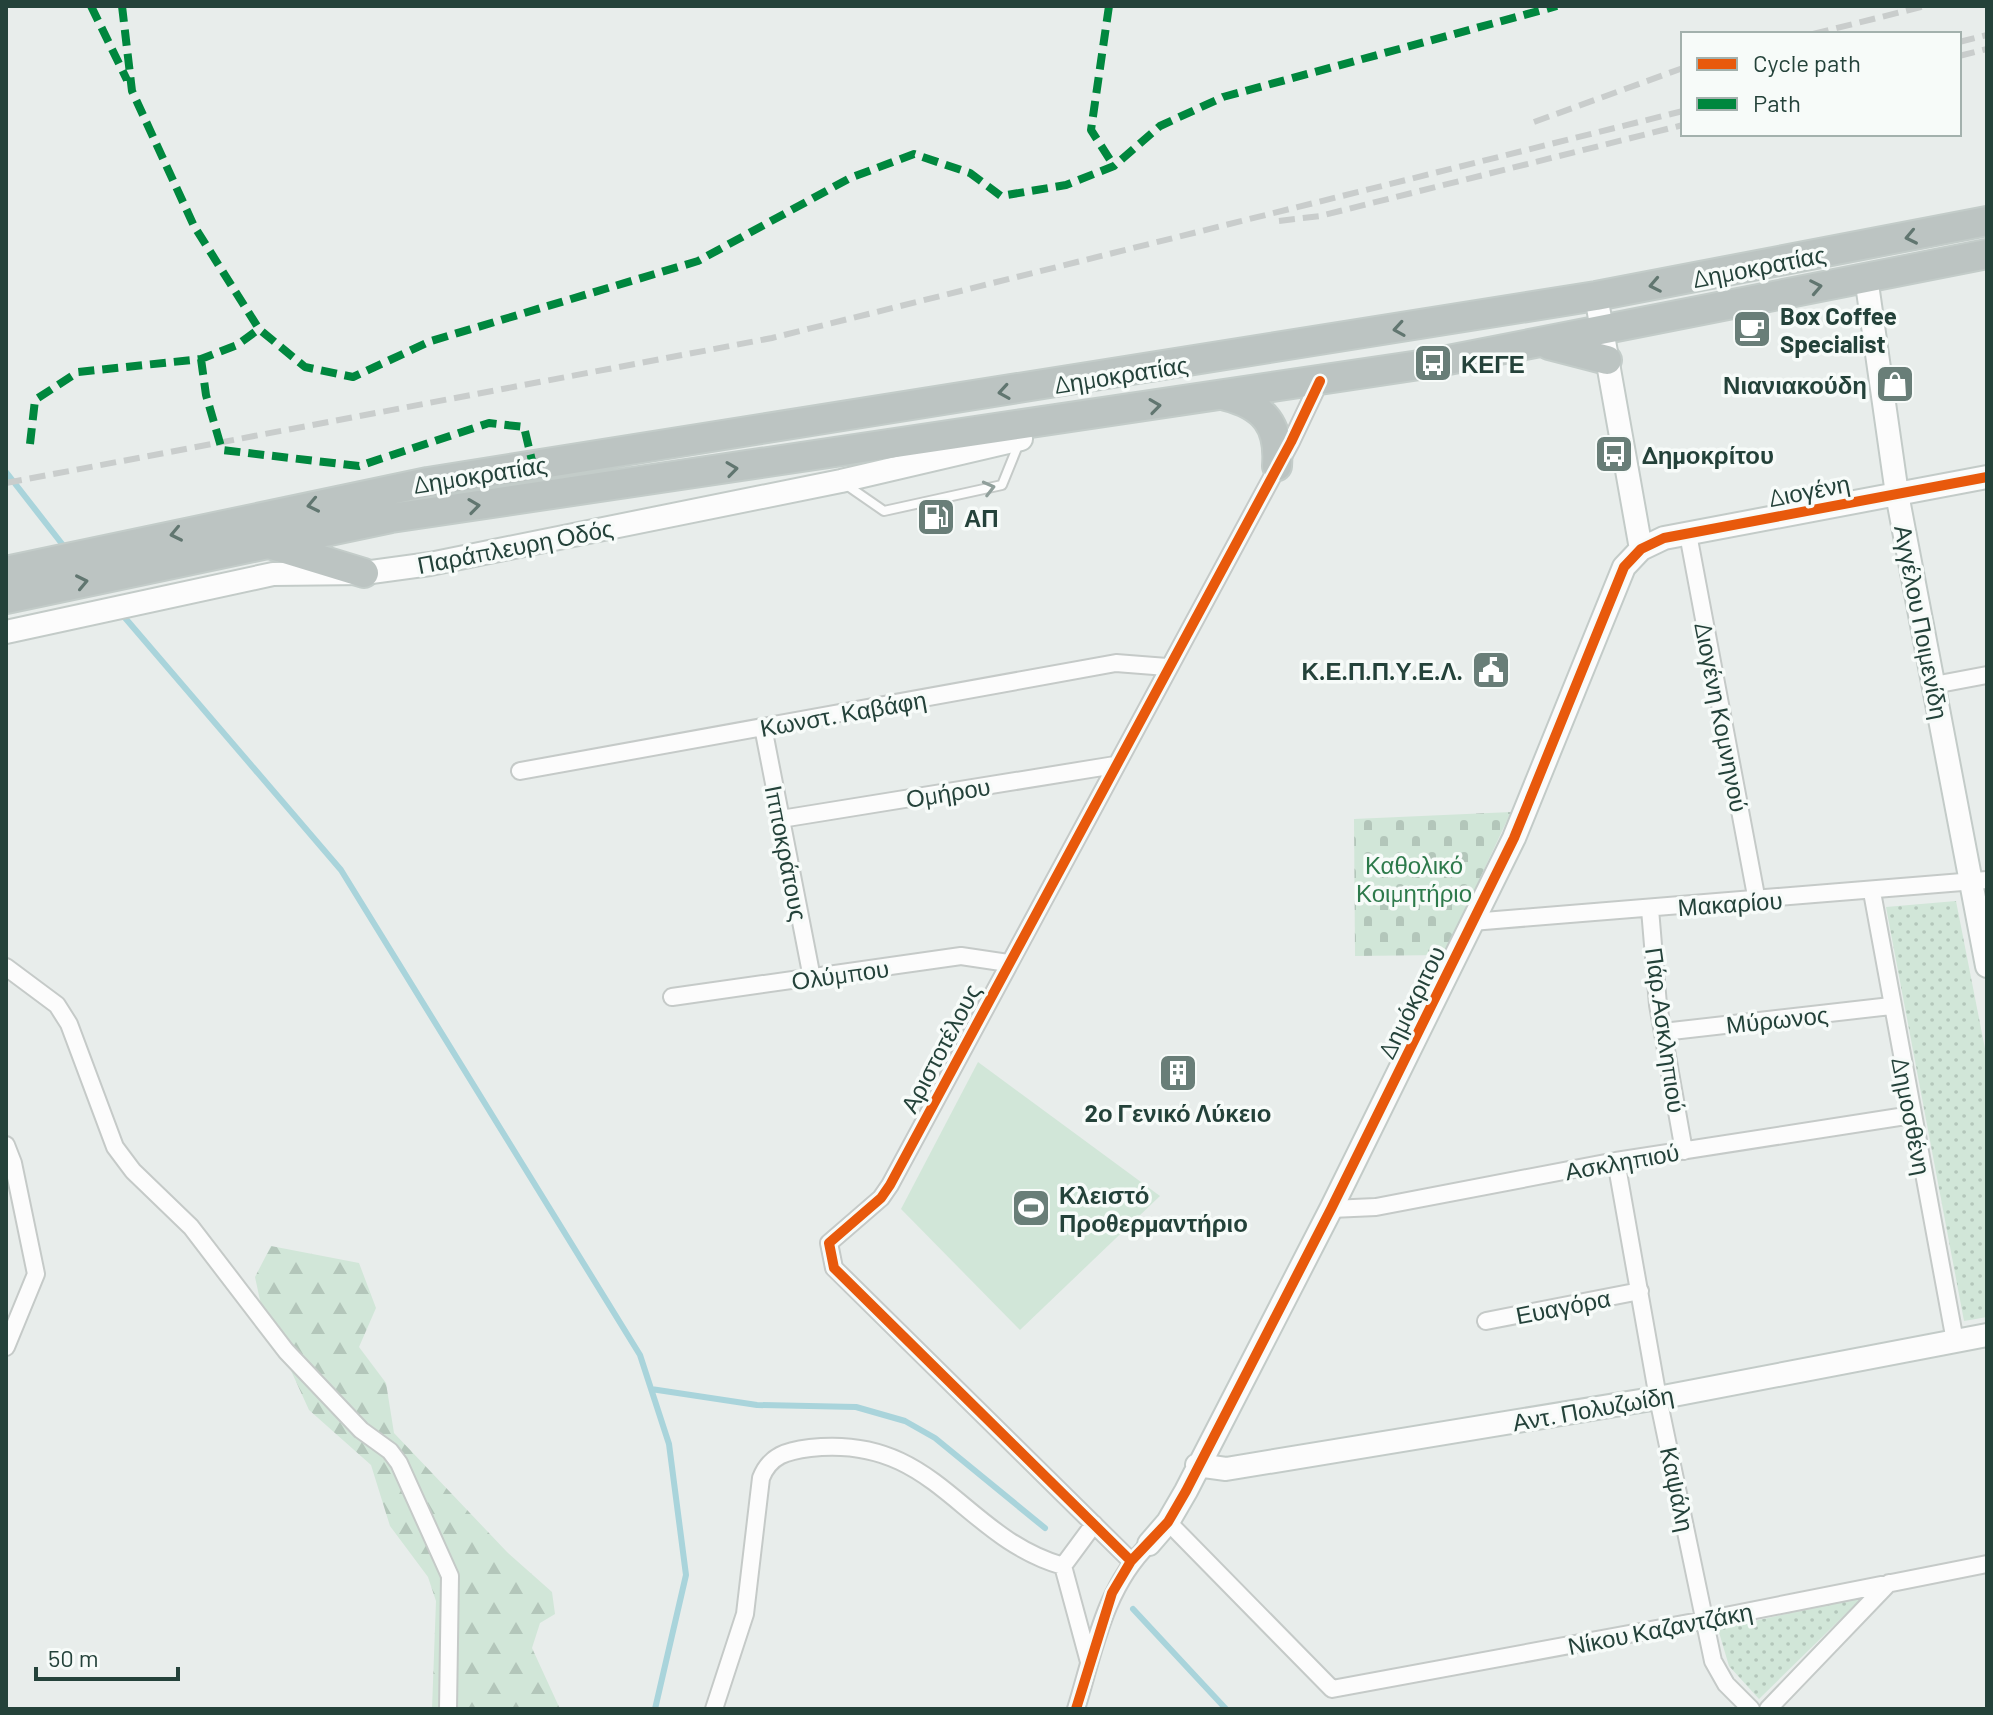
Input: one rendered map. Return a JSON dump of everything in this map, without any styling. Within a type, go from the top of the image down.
[{"type":"highway","name":"Δημοκρατίας","points":[[259,535],[428,482],[1596,296],[1987,221]]},
{"type":"highway","name":"Δημοκρατίας","points":[[259,535],[1320,381],[1536,343],[1987,254]]},
{"type":"highway","points":[[1536,343],[1562,346],[1607,360]]},
{"type":"highway","points":[[1226,396],[1254,405],[1269,419],[1276,436],[1277,466]]},
{"type":"highway","points":[[1021,439],[1101,414]]},
{"type":"highway","points":[[6,599],[259,535]]},
{"type":"highway","points":[[6,571],[259,535],[364,573]]},
{"type":"street","name":"Αγγέλου Ποιμενίδη","points":[[1866,277],[1897,494],[1934,685],[1978,881],[1987,966]]},
{"type":"street","points":[[1596,296],[1641,549]]},
{"type":"street","name":"Αριστοτέλους","points":[[1131,1561],[834,1268],[829,1256],[829,1243],[881,1198],[890,1185],[1320,381]]},
{"type":"street","name":"Παράπλευρη Οδός","points":[[6,632],[273,574],[364,573],[430,564],[841,481],[1021,439]]},
{"type":"street","name":"Διογένη","points":[[1641,549],[1664,538],[1987,477]]},
{"type":"street","name":"Διογένη Κομνηνού","points":[[1688,534],[1757,901]]},
{"type":"street","name":"Δημόκριτου","points":[[1149,1544],[1168,1522],[1331,1209],[1524,816],[1621,573],[1641,549]]},
{"type":"street","name":"Κωνστ. Καβάφη","points":[[520,771],[1116,663],[1167,667]]},
{"type":"street","points":[[1934,685],[1987,675]]},
{"type":"street","name":"Ιπποκράτους","points":[[763,727],[812,978]]},
{"type":"street","name":"Ομήρου","points":[[781,819],[1115,765]]},
{"type":"street","name":"Μακαρίου","points":[[1472,922],[1872,892],[1978,881]]},
{"type":"street","name":"Δημοσθένη","points":[[1872,892],[1955,1341]]},
{"type":"street","name":"Πάρ.Ασκληπιού","points":[[1650,909],[1663,1032],[1684,1151]]},
{"type":"street","name":"Ολύμπου","points":[[672,997],[961,956],[1008,963]]},
{"type":"street","points":[[6,967],[40,989],[63,1014],[115,1147],[133,1171],[191,1227],[286,1351],[361,1430],[390,1451],[399,1463],[450,1576],[448,1709]]},
{"type":"street","name":"Μύρωνος","points":[[1663,1032],[1891,1006]]},
{"type":"street","name":"Ασκληπιού","points":[[1331,1209],[1376,1207],[1616,1161],[1912,1115]]},
{"type":"street","points":[[6,1145],[13,1163],[36,1274],[6,1347]]},
{"type":"street","name":"Καψάλη","points":[[1616,1161],[1658,1398],[1705,1620],[1719,1674],[1751,1709]]},
{"type":"street","name":"Ευαγόρα","points":[[1486,1321],[1640,1291]]},
{"type":"street","name":"Αντ. Πολυζωίδη","points":[[1197,1465],[1226,1469],[1658,1398],[1987,1335]]},
{"type":"street","points":[[714,1709],[745,1614],[761,1478],[766,1465],[779,1455],[822,1447],[854,1447],[884,1453],[939,1483],[997,1533],[1024,1550],[1063,1566]]},
{"type":"street","name":"Νίκου Καζαντζάκη","points":[[1168,1522],[1332,1689],[1987,1564]]},
{"type":"street","points":[[1063,1566],[1094,1524]]},
{"type":"street","points":[[1076,1709],[1112,1593],[1131,1561],[1149,1544]]},
{"type":"street","points":[[1063,1566],[1090,1664]]},
{"type":"street","points":[[1768,1709],[1889,1583]]},
{"type":"lane","points":[[841,481],[884,511],[1002,485],[1021,439]]},
{"type":"green space","name":"Καθολικό Κοιμητήριο","points":[[1511,812],[1444,955],[1355,956],[1354,819]]},
{"type":"green space","points":[[1956,901],[1987,1059],[1987,1317],[1964,1321],[1886,907]]},
{"type":"green space","points":[[978,1062],[1160,1196],[1020,1330],[901,1209]]},
{"type":"green space","points":[[271,1246],[359,1263],[376,1308],[359,1347],[386,1383],[394,1433],[507,1552],[552,1592],[555,1614],[540,1623],[532,1648],[560,1709],[432,1709],[436,1601],[428,1577],[390,1526],[371,1465],[309,1410],[261,1305],[255,1277]]},
{"type":"green space","points":[[1863,1597],[1759,1699],[1729,1666],[1718,1629]]},
{"type":"waterway","points":[[6,472],[66,549]]},
{"type":"waterway","points":[[120,612],[341,870],[640,1355],[669,1444],[686,1575],[655,1709]]},
{"type":"waterway","points":[[651,1389],[757,1405],[856,1407],[905,1421],[935,1438],[1045,1528]]},
{"type":"waterway","points":[[1133,1609],[1226,1709]]},
{"type":"railway","points":[[1821,32],[1925,6]]},
{"type":"railway","points":[[1961,42],[1987,35]]},
{"type":"railway","points":[[1961,56],[1987,49]]},
{"type":"railway","points":[[1534,122],[1681,69]]},
{"type":"railway","points":[[6,483],[772,338],[1681,111]]},
{"type":"railway","points":[[1279,221],[1320,216],[1681,126]]},
{"type":"marked path","points":[[91,6],[127,80]]},
{"type":"marked path","points":[[122,6],[132,91],[194,226],[259,329],[305,367],[353,377],[431,341],[698,261],[850,178],[914,154],[970,173],[1001,196],[1066,185],[1114,166],[1160,126],[1223,97],[1557,6]]},
{"type":"marked path","points":[[1109,6],[1091,130],[1114,166]]},
{"type":"marked path","points":[[30,444],[35,400],[78,372],[201,359],[237,345],[259,329]]},
{"type":"marked path","points":[[201,359],[206,395],[222,450],[359,466],[489,423],[524,427],[533,465]]},
{"type":"cycle path","points":[[1131,1561],[834,1268],[829,1243],[881,1198],[890,1185],[1291,442],[1320,381]]},
{"type":"cycle path","points":[[1076,1709],[1112,1593],[1131,1561],[1168,1522],[1186,1491],[1331,1209],[1514,838],[1624,567],[1641,549],[1664,538],[1987,477]]},
{"type":"place","name":"Box Coffee Specialist","points":[[1752,329]]},
{"type":"place","name":"ΚΕΓΕ","points":[[1433,363]]},
{"type":"place","name":"Νιανιακούδη","points":[[1895,384]]},
{"type":"place","name":"Δημοκρίτου","points":[[1614,454]]},
{"type":"place","name":"ΑΠ","points":[[936,517]]},
{"type":"place","name":"Κ.Ε.Π.Π.Υ.Ε.Λ.","points":[[1491,670]]},
{"type":"place","name":"2ο Γενικό Λύκειο","points":[[1178,1073]]},
{"type":"place","name":"Κλειστό Προθερμαντήριο","points":[[1031,1208]]}]
